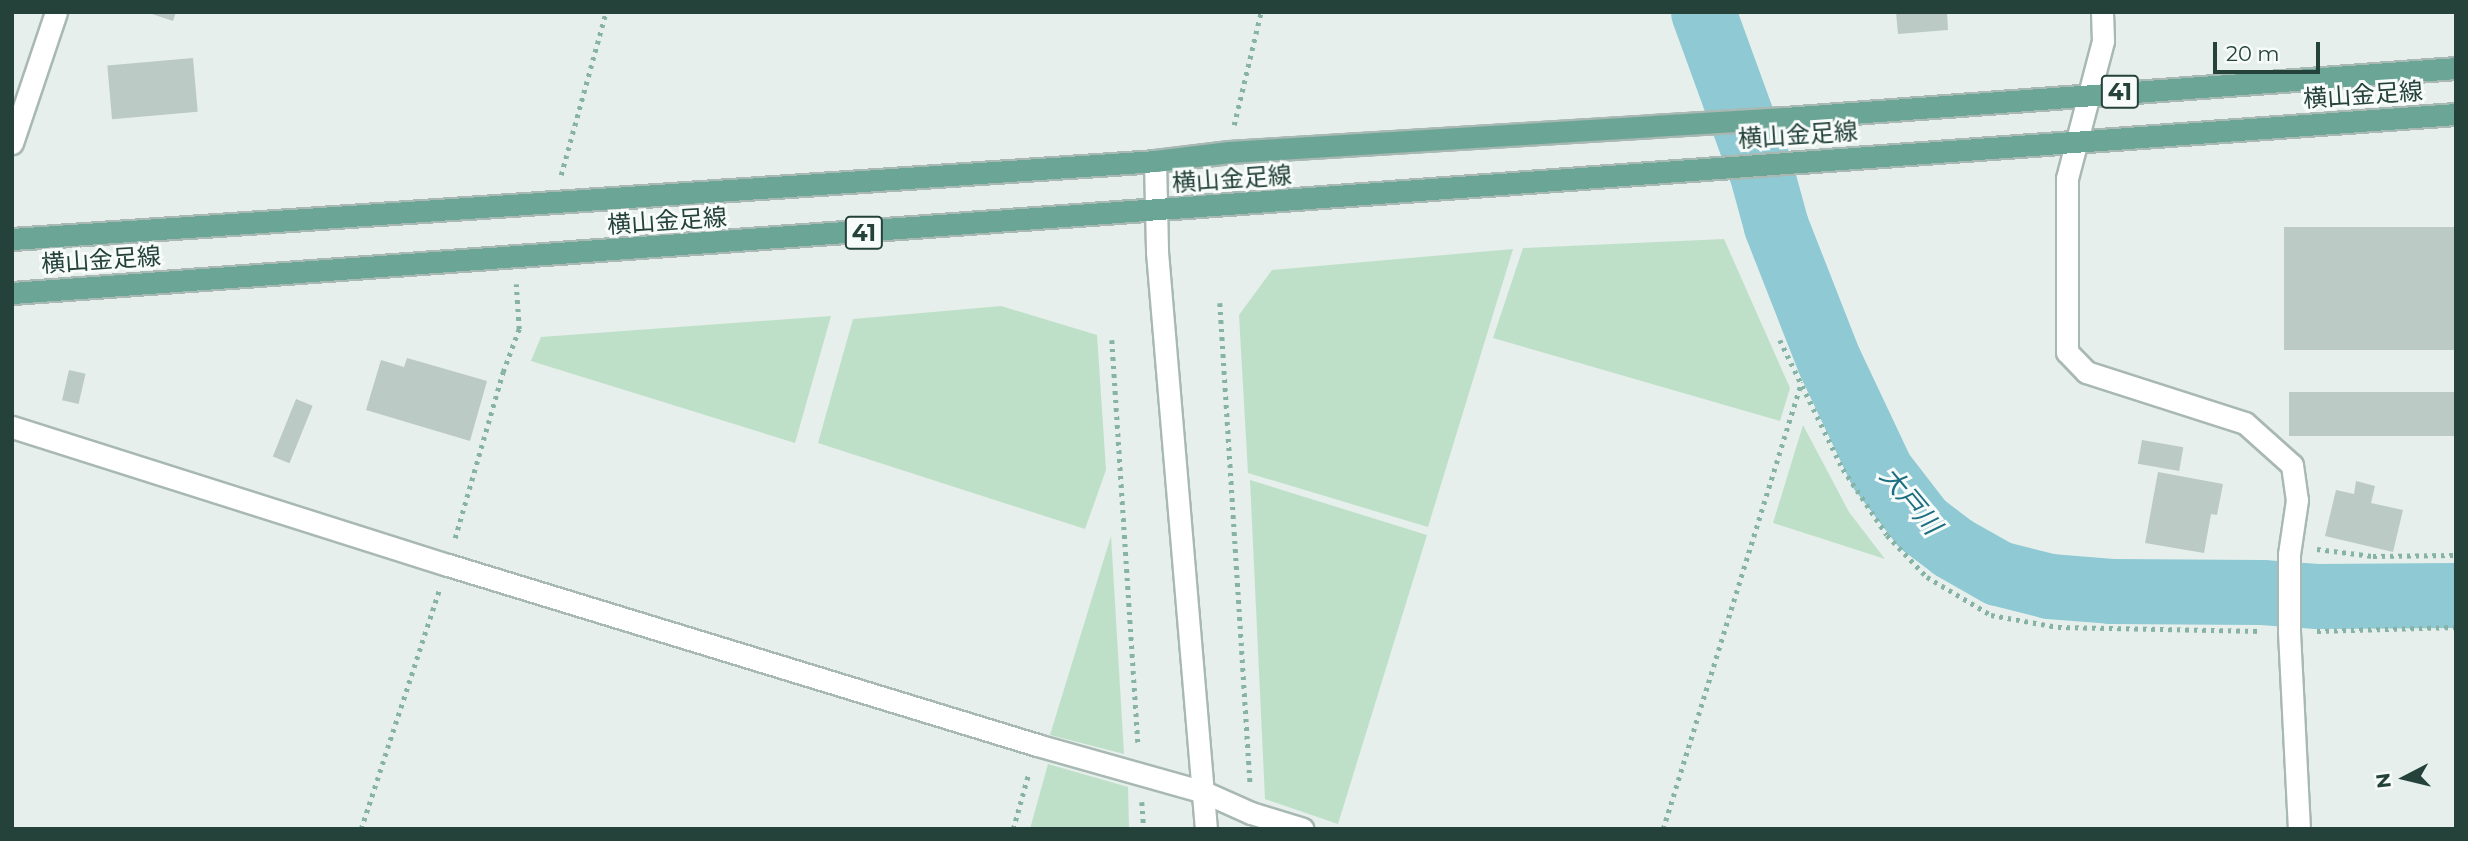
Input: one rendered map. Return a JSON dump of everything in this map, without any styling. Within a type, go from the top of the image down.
[{"type":"main road","name":"横山金足線","points":[[12,239],[1155,161],[1229,152],[1785,118],[2456,68]]},
{"type":"main road","name":"横山金足線","points":[[12,293],[2456,114]]},
{"type":"street","points":[[12,143],[56,12]]},
{"type":"street","points":[[2102,12],[2104,41],[2067,178],[2067,352],[2086,372],[2245,423],[2292,466],[2297,500],[2290,550],[2289,626],[2299,829]]},
{"type":"street","points":[[1155,161],[1157,252],[1206,829]]},
{"type":"street","points":[[12,427],[448,565],[1037,745],[1204,792],[1251,813],[1303,829]]},
{"type":"path","points":[[551,201],[565,165],[606,12]]},
{"type":"path","points":[[1229,152],[1261,12]]},
{"type":"path","points":[[361,829],[448,565],[503,372],[519,329],[515,258]]},
{"type":"path","points":[[1220,303],[1251,813]]},
{"type":"path","points":[[1112,340],[1144,829]]},
{"type":"path","points":[[1780,340],[1843,469],[1887,534],[1927,577],[1991,615],[2058,627],[2456,627]]},
{"type":"path","points":[[1663,829],[1801,383]]},
{"type":"path","points":[[2290,550],[2373,556],[2456,555]]},
{"type":"path","points":[[1013,829],[1037,745]]},
{"type":"green space","points":[[1724,239],[1790,388],[1780,421],[1493,338],[1523,248]]},
{"type":"green space","points":[[1513,249],[1428,527],[1248,473],[1239,315],[1272,270]]},
{"type":"green space","points":[[1001,306],[1097,335],[1106,470],[1085,529],[818,443],[853,319]]},
{"type":"green space","points":[[831,316],[795,443],[531,361],[541,337]]},
{"type":"green space","points":[[1803,425],[1849,512],[1885,559],[1773,523]]},
{"type":"green space","points":[[1250,480],[1427,535],[1338,824],[1265,799]]},
{"type":"green space","points":[[1111,536],[1124,754],[1050,735]]},
{"type":"green space","points":[[1048,764],[1128,787],[1129,829],[1030,829]]},
{"type":"building","points":[[146,12],[176,12],[173,21]]},
{"type":"building","points":[[1896,12],[1947,12],[1948,30],[1898,34]]},
{"type":"building","points":[[193,58],[198,112],[112,119],[107,65]]},
{"type":"building","points":[[2284,227],[2456,227],[2456,350],[2284,350]]},
{"type":"building","points":[[407,358],[487,381],[470,441],[366,410],[381,360],[404,367]]},
{"type":"building","points":[[69,370],[86,374],[79,404],[62,400]]},
{"type":"building","points":[[2289,392],[2456,392],[2456,436],[2289,436]]},
{"type":"building","points":[[296,399],[313,406],[289,463],[273,456]]},
{"type":"building","points":[[2142,440],[2183,447],[2179,471],[2138,464]]},
{"type":"building","points":[[2158,472],[2223,484],[2217,515],[2211,514],[2204,553],[2145,543]]},
{"type":"building","points":[[2356,481],[2375,486],[2371,503],[2403,510],[2393,552],[2325,536],[2336,490],[2354,494]]},
{"type":"waterway","name":"大戸川","points":[[1703,12],[1761,171],[1776,226],[1829,361],[1881,471],[1922,524],[1952,547],[1998,573],[2049,586],[2111,591],[2262,592],[2317,596],[2456,595]]}]
